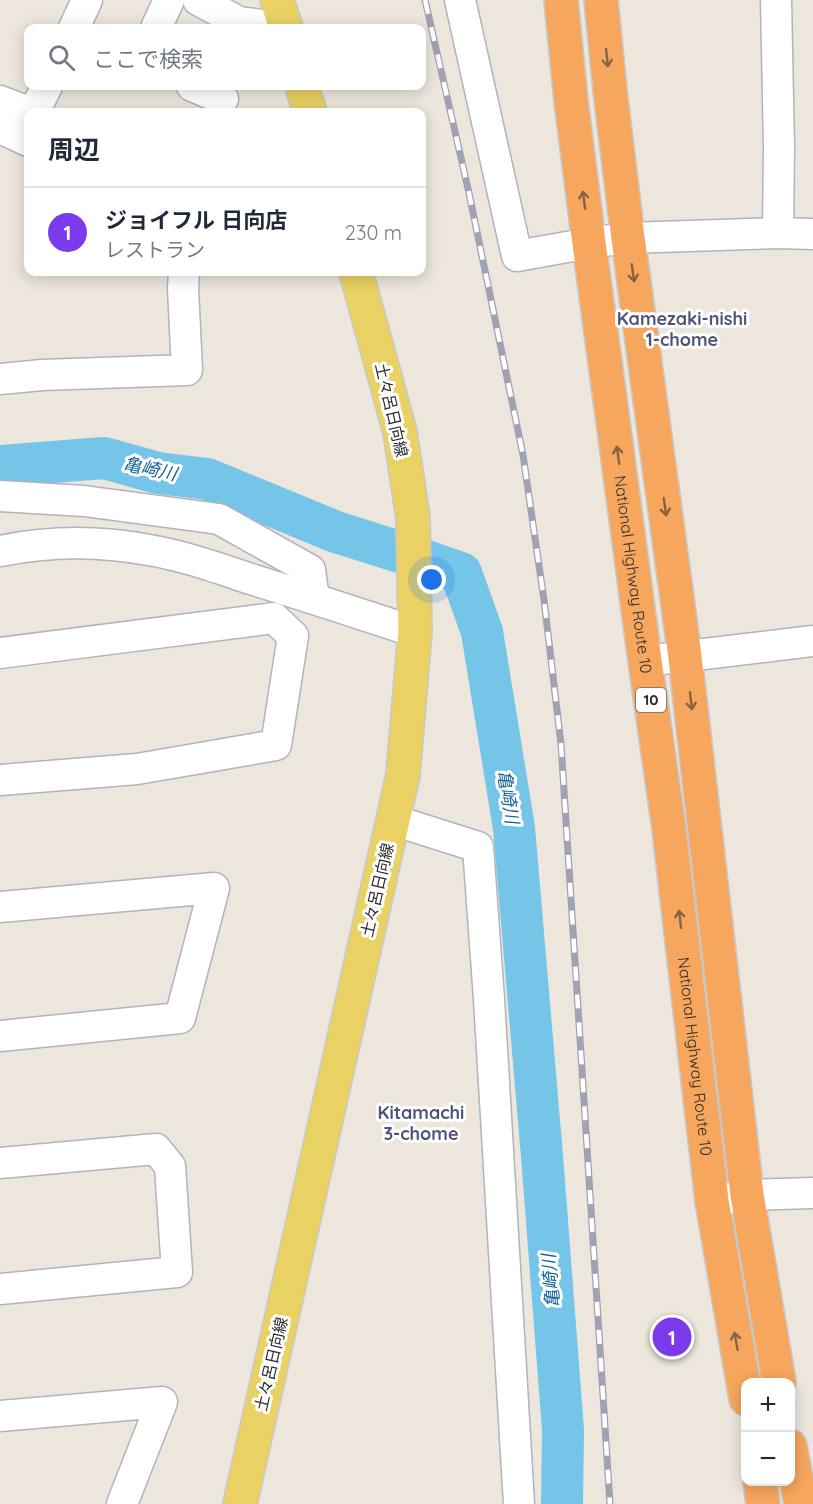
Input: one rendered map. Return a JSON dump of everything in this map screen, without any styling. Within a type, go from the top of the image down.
[{"type":"highway","name":"National Highway Route 10","points":[[561,0],[589,243],[669,830],[712,1201],[742,1378]]},
{"type":"highway","name":"10","points":[[601,0],[628,238],[685,657],[747,1195],[779,1378]]},
{"type":"highway","points":[[795,1472],[801,1504]]},
{"type":"highway","points":[[760,1486],[763,1504]]},
{"type":"main road","points":[[303,90],[309,108]]},
{"type":"main road","name":"土々呂日向線","points":[[240,1504],[403,775],[415,632],[414,531],[400,432],[357,276]]},
{"type":"street","points":[[76,24],[87,0]]},
{"type":"street","points":[[158,24],[169,0]]},
{"type":"street","points":[[198,0],[239,22],[283,19]]},
{"type":"street","points":[[460,0],[517,256],[628,238],[813,234]]},
{"type":"street","points":[[776,0],[778,233]]},
{"type":"street","points":[[36,108],[44,90]]},
{"type":"street","points":[[202,90],[223,99]]},
{"type":"street","points":[[0,101],[24,110]]},
{"type":"street","points":[[0,128],[24,139]]},
{"type":"street","points":[[0,379],[42,375],[187,370],[184,276]]},
{"type":"street","points":[[0,496],[84,501],[219,519],[310,570],[314,598]]},
{"type":"street","points":[[0,550],[76,543],[120,545],[151,550],[314,598],[415,632]]},
{"type":"street","points":[[0,653],[274,618],[293,636],[276,745],[137,769],[0,780]]},
{"type":"street","points":[[645,661],[813,640]]},
{"type":"street","points":[[393,820],[478,847],[519,1504]]},
{"type":"street","points":[[0,907],[214,888],[180,1018],[0,1036]]},
{"type":"street","points":[[0,1163],[156,1149],[170,1166],[177,1272],[0,1289]]},
{"type":"street","points":[[712,1201],[747,1195],[813,1193]]},
{"type":"street","points":[[0,1416],[162,1401],[122,1504]]},
{"type":"waterway","name":"亀崎川","points":[[0,466],[104,458],[158,473],[207,479],[336,532],[461,573],[482,632],[514,828],[563,1430],[562,1504]]},
{"type":"railway","points":[[425,0],[469,193],[523,455],[544,600],[561,744],[610,1504]]},
{"type":"place","name":"ジョイフル 日向店","points":[[672,1337]]},
{"type":"district","name":"Kamezaki-nishi 1-chome","points":[[682,329]]},
{"type":"district","name":"Kitamachi 3-chome","points":[[421,1123]]}]
